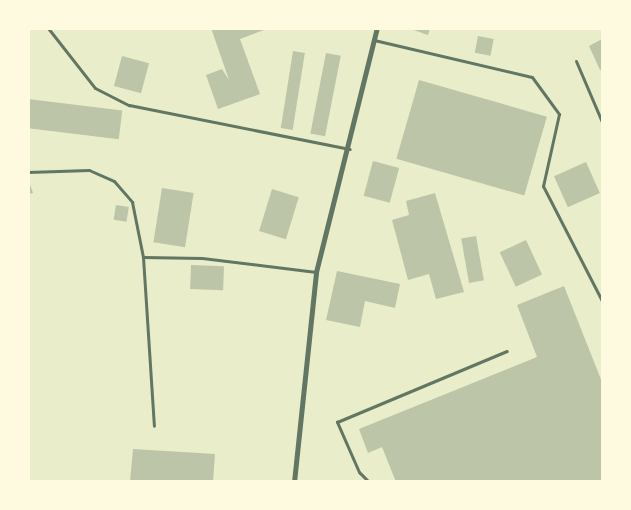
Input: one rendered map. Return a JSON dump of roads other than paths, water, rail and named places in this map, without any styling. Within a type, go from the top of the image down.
[{"type":"street","points":[[294,482],[316,272],[350,149],[377,28]]},
{"type":"lane","points":[[48,28],[95,88],[129,105],[350,149]]},
{"type":"lane","points":[[375,40],[532,77],[559,114],[543,186],[603,301]]},
{"type":"lane","points":[[576,61],[603,122]]},
{"type":"lane","points":[[28,172],[89,170],[114,181],[132,202],[144,257],[154,426]]},
{"type":"lane","points":[[144,257],[202,258],[316,272]]},
{"type":"lane","points":[[369,482],[359,472],[337,422],[507,351]]}]
